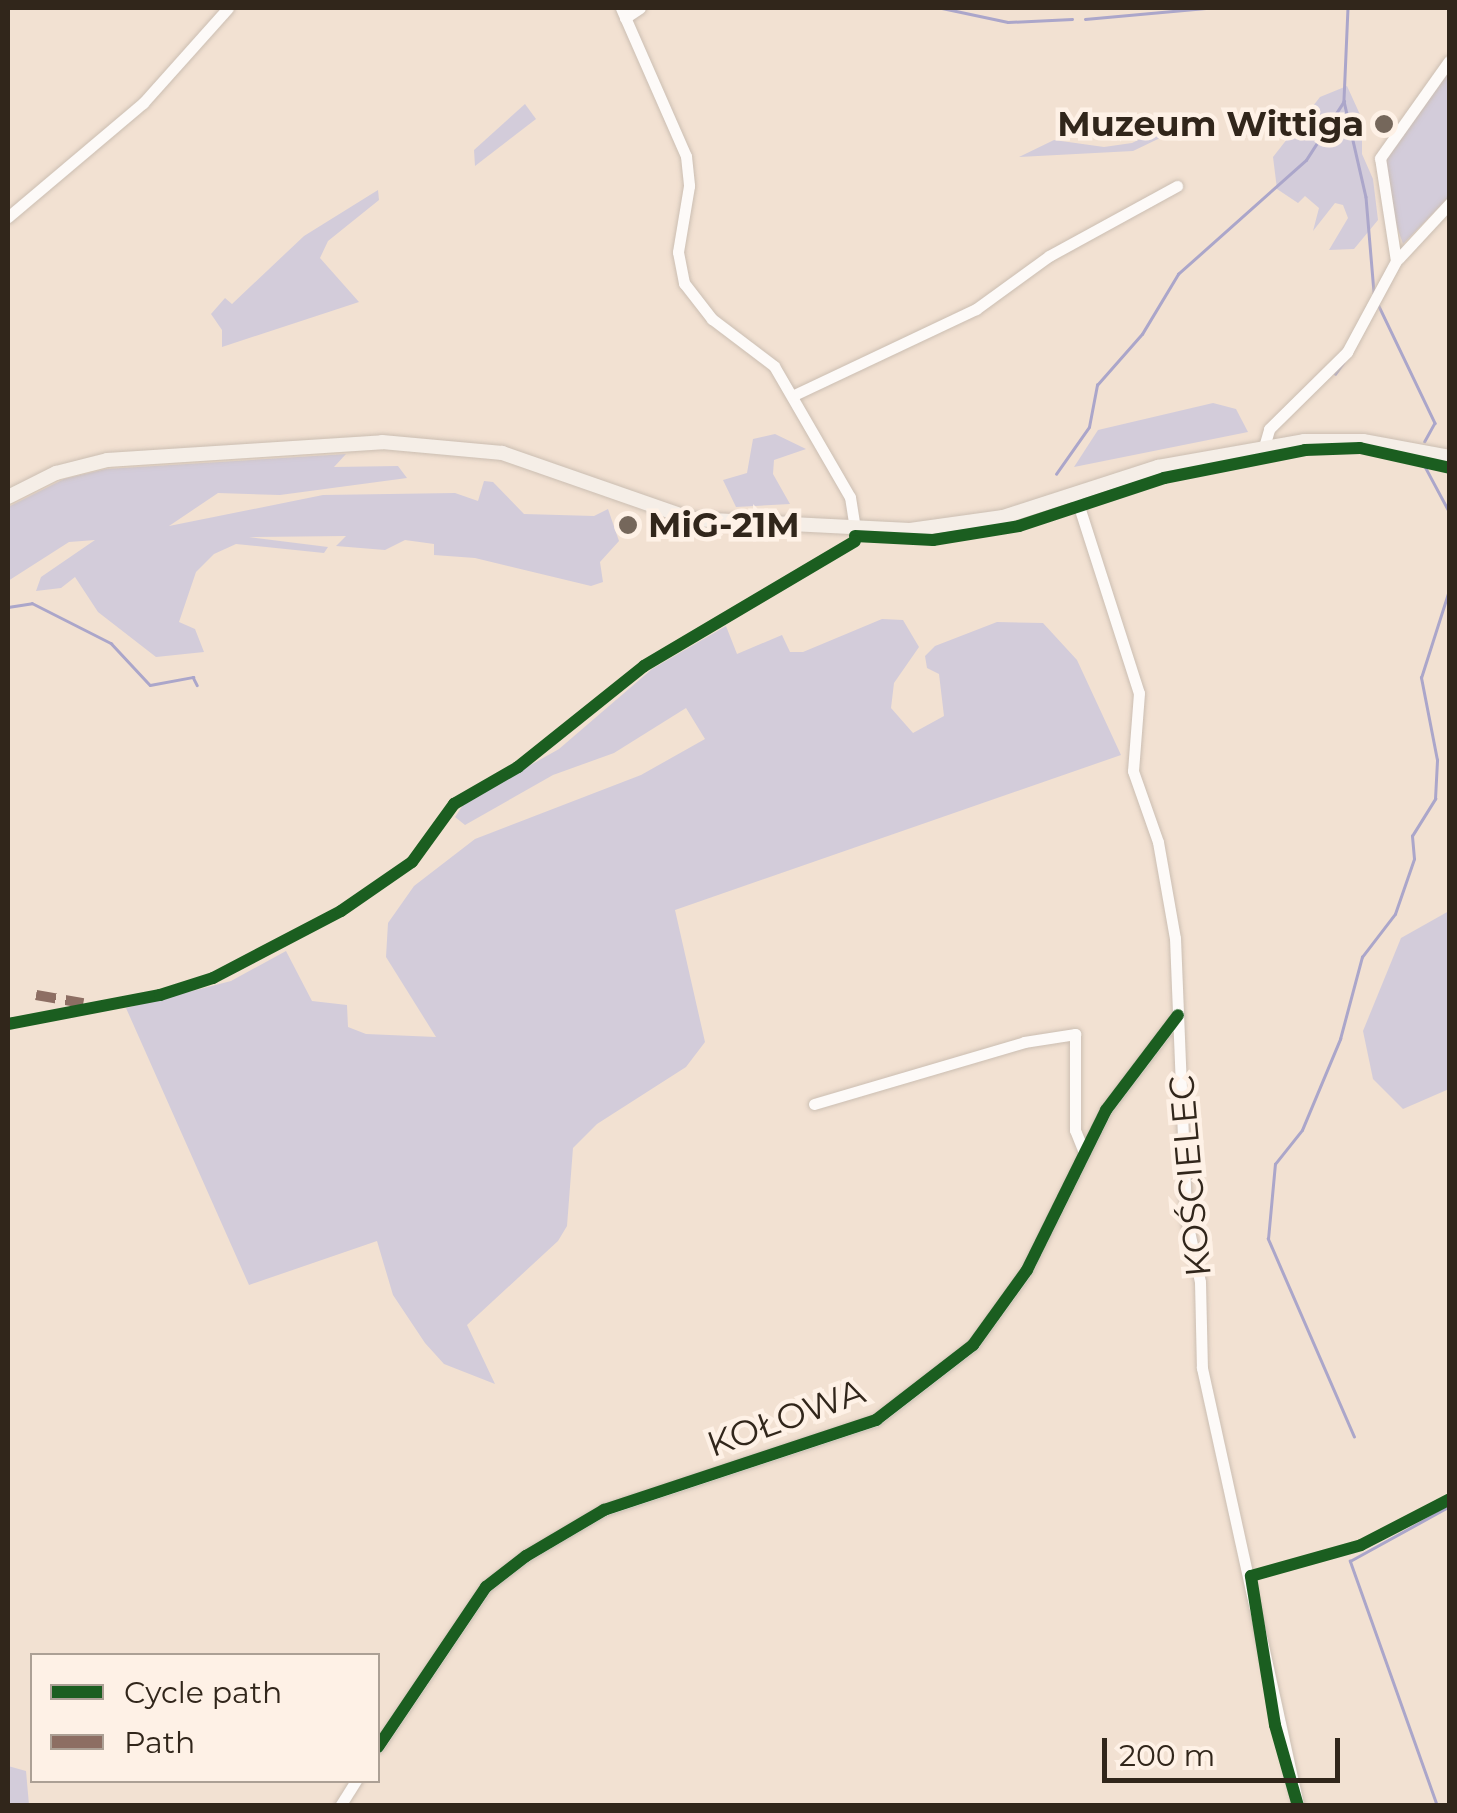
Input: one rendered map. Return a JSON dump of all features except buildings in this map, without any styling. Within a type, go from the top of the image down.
[{"type":"main road","points":[[8,497],[56,473],[108,460],[382,442],[502,453],[692,519],[855,528],[942,527],[1075,494],[1158,467],[1264,447],[1341,439],[1450,457]]},
{"type":"street","points":[[8,217],[143,103],[228,8]]},
{"type":"street","points":[[640,8],[623,13],[686,156],[678,252],[684,283],[712,318],[761,352],[794,395],[850,497],[855,528]]},
{"type":"street","points":[[1396,261],[1380,158],[1449,61]]},
{"type":"street","points":[[794,395],[976,309],[1050,256],[1177,186]]},
{"type":"street","points":[[1264,447],[1269,429],[1347,352],[1396,261],[1450,203]]},
{"type":"street","name":"KOŚCIELEC","points":[[1075,494],[1139,693],[1132,770],[1166,873],[1178,1014],[1187,1236],[1200,1282],[1202,1368],[1298,1806]]},
{"type":"street","name":"KOŁOWA","points":[[380,1744],[435,1671],[480,1595],[526,1556],[604,1510],[876,1420],[967,1351],[1027,1270],[1082,1150],[1178,1014]]},
{"type":"street","points":[[814,1104],[1024,1042],[1075,1034],[1075,1130],[1082,1150]]},
{"type":"street","points":[[340,1806],[354,1783]]},
{"type":"shaded area","points":[[1449,66],[1449,197],[1403,244],[1388,200],[1385,155]]},
{"type":"shaded area","points":[[1347,86],[1362,119],[1362,154],[1373,179],[1378,220],[1354,249],[1329,250],[1348,218],[1343,205],[1335,203],[1313,231],[1319,208],[1305,196],[1298,203],[1277,189],[1273,157],[1320,97]]},
{"type":"shaded area","points":[[525,104],[536,119],[475,166],[474,150]]},
{"type":"shaded area","points":[[1177,121],[1181,128],[1133,151],[1019,157],[1054,140],[1104,147],[1132,143]]},
{"type":"shaded area","points":[[378,190],[379,200],[328,241],[320,258],[359,302],[222,347],[222,330],[211,314],[225,298],[232,304],[304,236]]},
{"type":"shaded area","points":[[1213,403],[1236,409],[1248,432],[1074,467],[1098,430]]},
{"type":"shaded area","points":[[775,434],[806,449],[774,460],[773,474],[790,504],[736,507],[723,480],[747,473],[753,439]]},
{"type":"shaded area","points":[[346,454],[334,467],[398,466],[407,478],[280,495],[218,493],[169,526],[323,495],[455,493],[478,501],[484,481],[493,482],[524,514],[594,516],[608,509],[619,541],[600,562],[603,582],[591,586],[475,558],[434,555],[434,544],[405,540],[385,550],[336,546],[346,536],[249,537],[328,547],[324,553],[236,544],[214,554],[196,572],[179,622],[195,629],[204,652],[156,657],[98,612],[75,577],[61,588],[36,591],[41,577],[95,540],[69,542],[8,581],[8,507],[64,479],[106,469]]},
{"type":"shaded area","points":[[882,619],[903,620],[919,647],[894,683],[891,708],[913,733],[944,716],[939,674],[927,668],[925,656],[935,646],[997,622],[1043,623],[1077,660],[1121,755],[675,910],[705,1042],[686,1067],[597,1124],[573,1148],[567,1226],[558,1241],[467,1325],[495,1384],[444,1364],[425,1343],[393,1295],[377,1241],[249,1285],[126,1008],[231,981],[286,951],[312,1001],[347,1005],[348,1027],[366,1034],[436,1037],[386,957],[388,923],[414,886],[475,839],[641,775],[705,739],[686,708],[614,753],[553,775],[465,825],[455,817],[465,802],[559,749],[652,669],[726,626],[737,654],[782,635],[790,652],[803,652]]},
{"type":"shaded area","points":[[1449,911],[1449,1089],[1403,1109],[1373,1079],[1363,1031],[1401,938]]},
{"type":"shaded area","points":[[8,1766],[26,1771],[29,1805],[8,1805]]},
{"type":"waterway","points":[[942,8],[1008,22],[1072,19]]},
{"type":"waterway","points":[[1085,19],[1206,8]]},
{"type":"waterway","points":[[1269,8],[1311,8]]},
{"type":"waterway","points":[[1348,8],[1344,101],[1366,197],[1374,293]]},
{"type":"waterway","points":[[1056,474],[1089,427],[1097,385],[1142,334],[1178,274],[1306,160],[1344,101]]},
{"type":"waterway","points":[[1378,304],[1435,423],[1425,441]]},
{"type":"waterway","points":[[1335,374],[1343,363]]},
{"type":"waterway","points":[[1421,459],[1450,513]]},
{"type":"waterway","points":[[1354,1437],[1268,1239],[1275,1164],[1302,1130],[1340,1039],[1362,957],[1395,914],[1414,859],[1412,836],[1435,799],[1437,760],[1421,678],[1450,587]]},
{"type":"waterway","points":[[8,607],[32,603],[111,643],[150,685],[193,677],[197,685]]},
{"type":"waterway","points":[[1437,1806],[1350,1561],[1450,1506]]},
{"type":"marked path","points":[[36,995],[83,1003]]},
{"type":"cycle path","points":[[855,536],[933,540],[1019,526],[1164,478],[1305,450],[1360,448],[1450,468]]},
{"type":"cycle path","points":[[8,1024],[160,995],[213,978],[341,911],[412,862],[454,804],[518,767],[644,666],[855,541]]},
{"type":"cycle path","points":[[380,1744],[486,1587],[526,1556],[604,1510],[876,1420],[973,1345],[1027,1270],[1106,1110],[1178,1015]]},
{"type":"cycle path","points":[[1298,1806],[1275,1725],[1251,1576],[1361,1545],[1450,1499]]},
{"type":"place","name":"Muzeum Wittiga","points":[[1384,124]]},
{"type":"place","name":"MiG-21M","points":[[628,525]]}]
